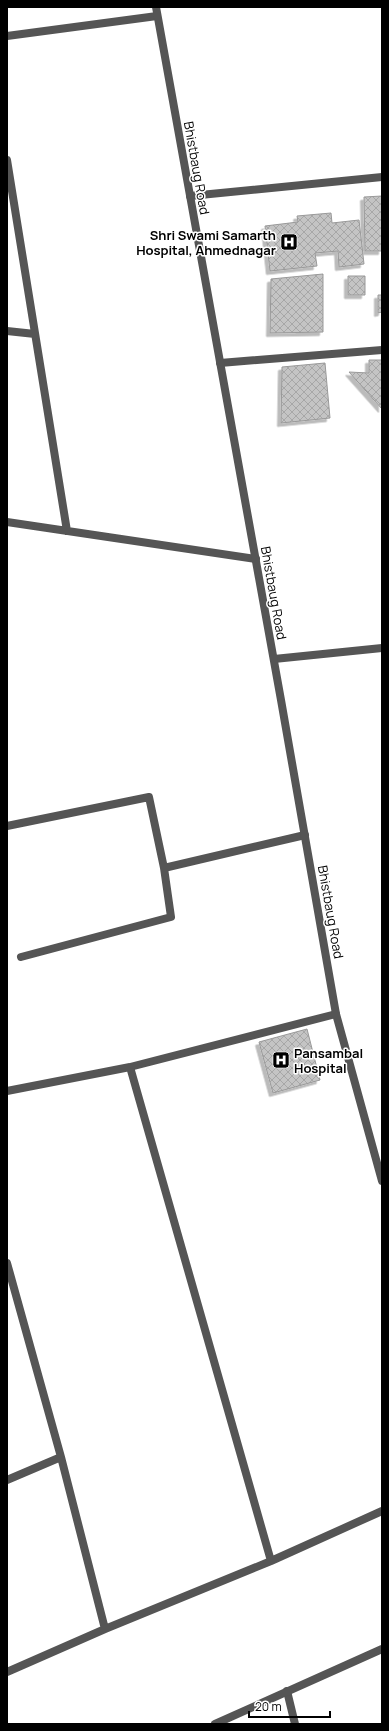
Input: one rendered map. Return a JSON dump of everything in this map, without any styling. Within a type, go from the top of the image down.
[{"type":"street","name":"Bhistbaug Road","points":[[156,7],[274,659],[336,1014],[382,1181]]},
{"type":"street","points":[[7,36],[157,16]]},
{"type":"street","points":[[7,160],[67,531]]},
{"type":"street","points":[[190,196],[382,177]]},
{"type":"street","points":[[7,331],[35,334]]},
{"type":"street","points":[[220,363],[382,350]]},
{"type":"street","points":[[7,522],[256,559]]},
{"type":"street","points":[[274,659],[382,648]]},
{"type":"street","points":[[7,826],[149,797],[164,868],[171,917],[21,957]]},
{"type":"street","points":[[164,868],[305,834]]},
{"type":"street","points":[[7,1091],[130,1067],[336,1014]]},
{"type":"street","points":[[130,1067],[271,1561]]},
{"type":"street","points":[[7,1263],[61,1457],[105,1629]]},
{"type":"street","points":[[7,1480],[61,1457]]},
{"type":"street","points":[[7,1672],[105,1629],[271,1561],[382,1510]]},
{"type":"street","points":[[215,1724],[382,1649]]},
{"type":"street","points":[[288,1691],[295,1724]]},
{"type":"building","points":[[382,196],[382,251],[365,251],[364,197]]},
{"type":"building","points":[[331,213],[332,223],[359,220],[364,264],[339,267],[338,251],[315,253],[317,266],[270,271],[265,226],[298,222],[297,216]]},
{"type":"building","points":[[323,274],[323,332],[270,333],[271,279]]},
{"type":"building","points":[[348,276],[365,276],[365,295],[348,295]]},
{"type":"building","points":[[378,295],[382,295],[382,312],[378,313]]},
{"type":"building","points":[[369,360],[382,360],[382,409],[349,372],[369,373]]},
{"type":"building","points":[[325,363],[330,418],[281,423],[282,367]]},
{"type":"building","points":[[307,1029],[320,1080],[273,1093],[259,1042]]},
{"type":"place","name":"Shri Swami Samarth Hospital, Ahmednagar","points":[[289,242]]},
{"type":"place","name":"Pansambal Hospital","points":[[281,1060]]}]
